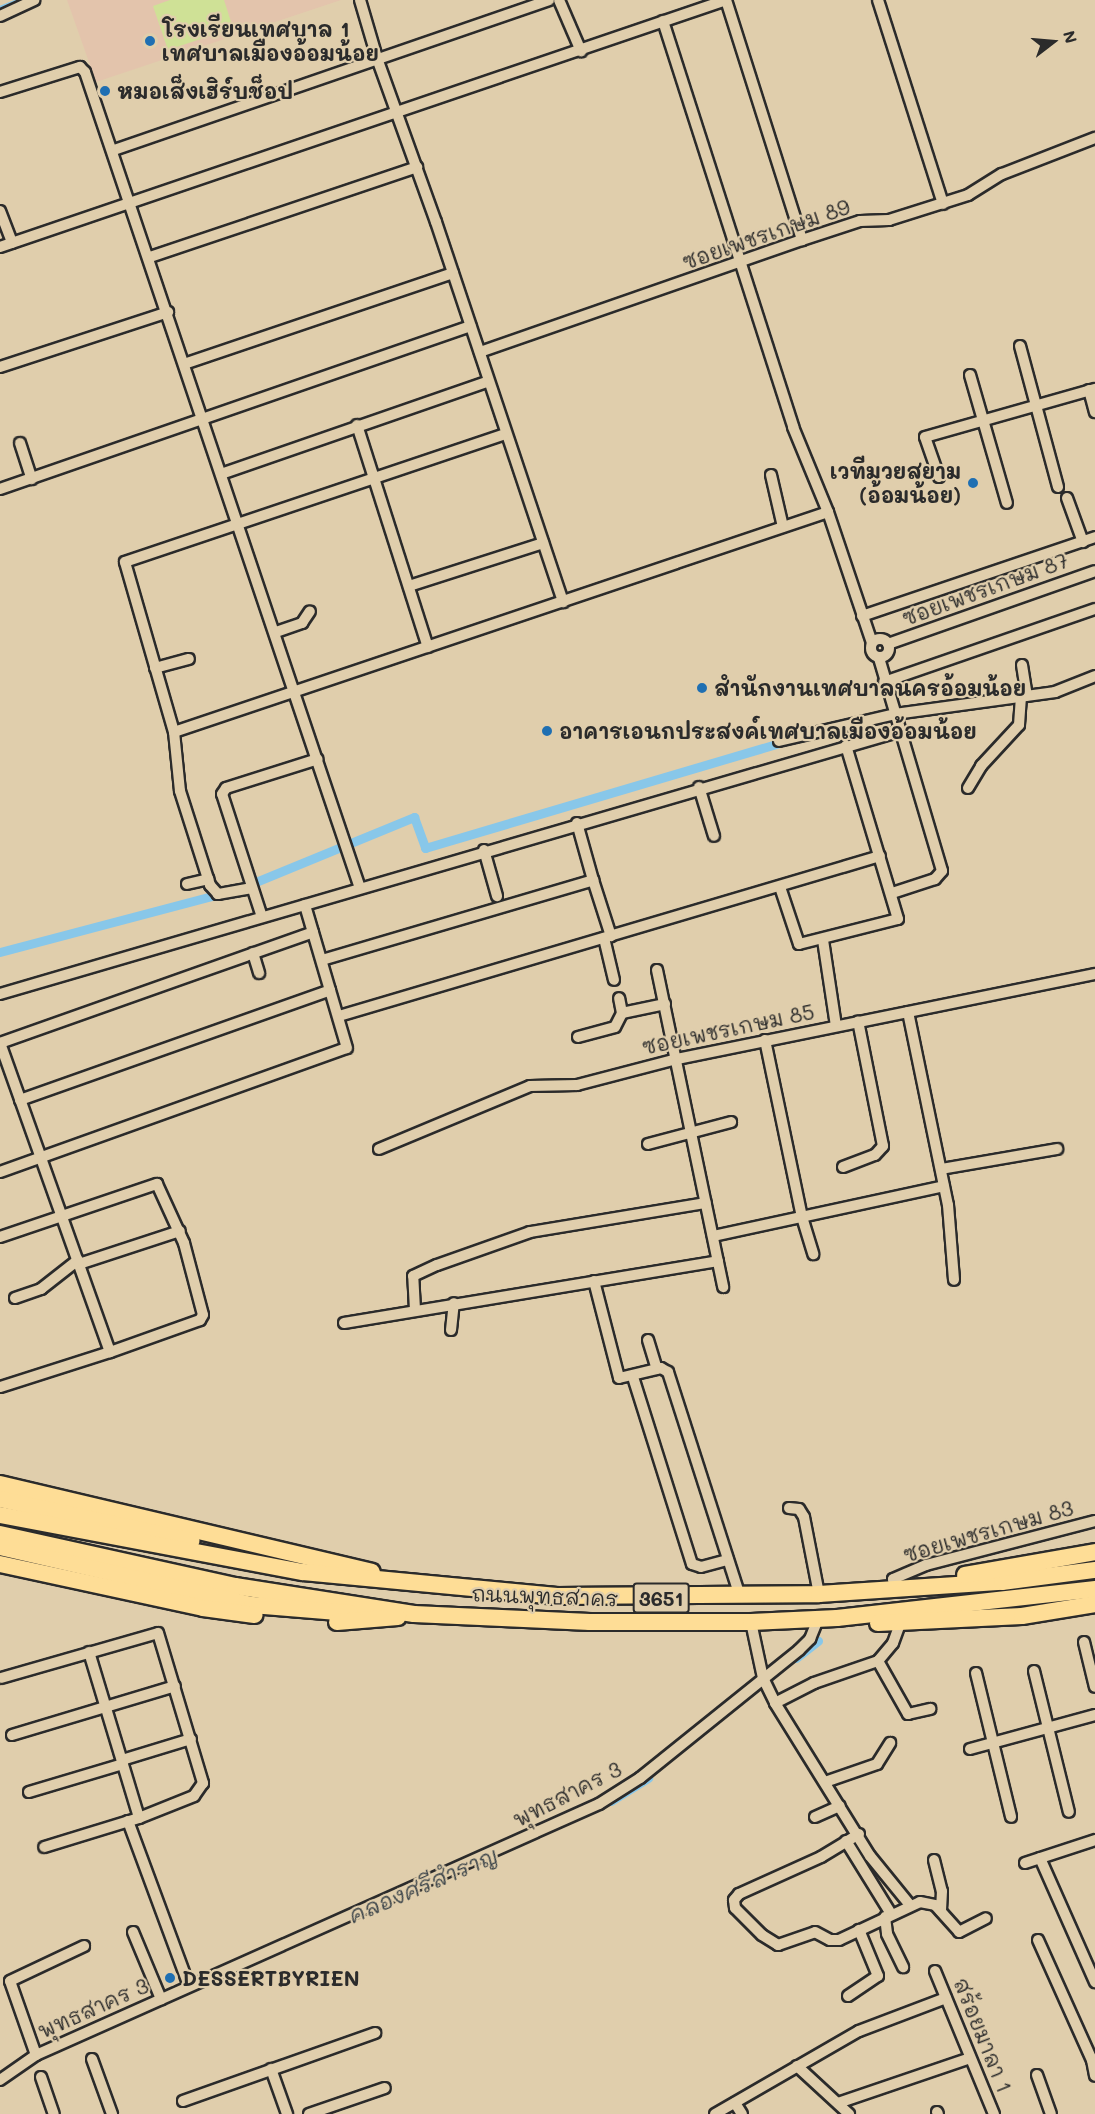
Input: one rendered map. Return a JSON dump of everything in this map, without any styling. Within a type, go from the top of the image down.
[{"type":"main road","points":[[0,1484],[208,1530],[419,1585]]},
{"type":"main road","points":[[0,1499],[92,1521],[419,1585]]},
{"type":"main road","name":"ถนนพุทธสาคร","points":[[0,1515],[252,1564],[419,1585],[587,1597],[819,1594],[1095,1570]]},
{"type":"main road","name":"ถนนพุทธสาคร","points":[[0,1534],[235,1586],[414,1614],[590,1622],[751,1622],[837,1618],[1095,1589]]},
{"type":"main road","points":[[0,1547],[252,1605],[347,1613],[414,1614]]},
{"type":"main road","points":[[897,1586],[1095,1552]]},
{"type":"main road","points":[[0,1564],[245,1614],[339,1622],[414,1614]]},
{"type":"main road","points":[[837,1618],[900,1623],[1022,1616],[1095,1604]]},
{"type":"street","points":[[0,16],[35,0]]},
{"type":"street","points":[[360,0],[378,61],[417,167],[480,352],[487,382],[564,602]]},
{"type":"street","points":[[114,150],[378,61],[549,0]]},
{"type":"street","points":[[559,0],[581,51]]},
{"type":"street","points":[[878,0],[943,204]]},
{"type":"street","points":[[0,247],[581,51],[663,21],[729,2],[802,240]]},
{"type":"street","points":[[663,21],[743,263],[793,427],[828,512],[872,643],[871,652],[879,658],[884,682],[901,731],[942,871],[935,879],[892,893]]},
{"type":"street","points":[[0,92],[80,67],[114,150],[132,202],[184,364],[205,419],[221,474],[296,689],[360,888]]},
{"type":"street","name":"ซอยเพชรเกษม 89","points":[[480,352],[860,221],[889,220],[943,204],[968,195],[1002,174],[1095,138]]},
{"type":"street","points":[[150,257],[417,167]]},
{"type":"street","points":[[0,211],[12,243]]},
{"type":"street","points":[[184,364],[453,273]]},
{"type":"street","points":[[0,367],[168,312]]},
{"type":"street","points":[[0,489],[471,326]]},
{"type":"street","points":[[1020,345],[1058,487]]},
{"type":"street","points":[[970,375],[1007,503]]},
{"type":"street","points":[[221,474],[357,425],[487,382]]},
{"type":"street","points":[[939,477],[925,437],[1092,389],[1095,412]]},
{"type":"street","points":[[357,425],[428,647]]},
{"type":"street","points":[[252,888],[218,894],[208,879],[180,791],[174,732],[125,562],[505,434]]},
{"type":"street","points":[[20,443],[32,479]]},
{"type":"street","points":[[771,475],[783,527]]},
{"type":"street","points":[[1067,498],[1083,542]]},
{"type":"street","points":[[174,732],[296,689],[564,602],[828,512]]},
{"type":"street","points":[[862,616],[1095,537]]},
{"type":"street","points":[[409,586],[543,543]]},
{"type":"street","name":"ซอยเพชรเกษม 87","points":[[888,644],[1095,571]]},
{"type":"street","points":[[884,682],[1095,609]]},
{"type":"street","points":[[276,632],[302,623],[310,611]]},
{"type":"street","points":[[872,643],[882,639],[888,644],[887,654],[879,658]]},
{"type":"street","points":[[155,668],[189,658]]},
{"type":"street","points":[[968,788],[981,766],[1019,725],[1024,697],[1022,665]]},
{"type":"street","points":[[779,741],[895,714],[1024,697],[1067,688],[1095,676]]},
{"type":"street","points":[[0,994],[699,787],[901,731]]},
{"type":"street","points":[[780,887],[797,942],[823,940],[898,919],[846,746]]},
{"type":"street","points":[[262,917],[222,794],[226,788],[318,759]]},
{"type":"street","points":[[699,787],[714,836]]},
{"type":"street","points":[[577,824],[594,880],[614,980]]},
{"type":"street","points":[[484,850],[496,896]]},
{"type":"street","points":[[339,1016],[880,856]]},
{"type":"street","points":[[187,885],[208,879]]},
{"type":"street","points":[[322,960],[594,880]]},
{"type":"street","points":[[0,1172],[344,1051],[348,1044],[305,905]]},
{"type":"street","points":[[110,1352],[79,1262],[39,1160],[0,1043],[313,932]]},
{"type":"street","points":[[823,940],[836,1026]]},
{"type":"street","points":[[253,953],[259,973]]},
{"type":"street","points":[[657,970],[723,1287]]},
{"type":"street","name":"ซอยเพชรเกษม 85","points":[[379,1149],[530,1086],[577,1085],[677,1059],[765,1040],[1095,974]]},
{"type":"street","points":[[20,1100],[330,990]]},
{"type":"street","points":[[578,1037],[615,1027],[622,1013],[619,998]]},
{"type":"street","points":[[622,1013],[665,1004]]},
{"type":"street","points":[[908,1012],[944,1186],[954,1280]]},
{"type":"street","points":[[843,1167],[876,1155],[883,1146],[858,1021]]},
{"type":"street","points":[[765,1040],[802,1217],[813,1254]]},
{"type":"street","points":[[648,1144],[731,1122]]},
{"type":"street","points":[[940,1169],[1057,1149]]},
{"type":"street","points":[[0,1237],[157,1184],[180,1231],[203,1315],[200,1320],[110,1352],[0,1387]]},
{"type":"street","points":[[713,1236],[944,1186]]},
{"type":"street","points":[[414,1310],[413,1276],[437,1265],[530,1232],[706,1203]]},
{"type":"street","points":[[15,1298],[41,1289],[79,1262],[180,1231]]},
{"type":"street","points":[[344,1323],[718,1261]]},
{"type":"street","points":[[594,1281],[617,1376],[633,1377],[657,1369],[668,1372],[740,1596]]},
{"type":"street","points":[[452,1330],[454,1303]]},
{"type":"street","points":[[648,1340],[657,1369]]},
{"type":"street","points":[[633,1377],[692,1564],[702,1567],[728,1560]]},
{"type":"street","points":[[789,1508],[799,1509],[804,1517],[819,1594]]},
{"type":"street","name":"ซอยเพชรเกษม 83","points":[[897,1586],[926,1565],[1095,1521]]},
{"type":"street","name":"พุทธสาคร 3","points":[[0,2080],[36,2055],[599,1804],[640,1778],[810,1639],[818,1619]]},
{"type":"street","points":[[751,1622],[763,1678],[773,1699],[887,1877],[910,1905]]},
{"type":"street","points":[[773,1699],[878,1661],[893,1643],[900,1623]]},
{"type":"street","points":[[0,1678],[158,1633],[191,1739],[203,1788],[194,1797],[139,1818],[44,1847]]},
{"type":"street","points":[[1084,1642],[1095,1687]]},
{"type":"street","points":[[89,1652],[139,1818]]},
{"type":"street","points":[[878,1661],[908,1714],[930,1709]]},
{"type":"street","points":[[1034,1671],[1070,1812]]},
{"type":"street","points":[[976,1673],[1011,1817]]},
{"type":"street","points":[[12,1735],[175,1686]]},
{"type":"street","points":[[970,1749],[1095,1715]]},
{"type":"street","points":[[29,1792],[191,1739]]},
{"type":"street","points":[[825,1782],[877,1764],[890,1743]]},
{"type":"street","points":[[815,1817],[840,1806]]},
{"type":"street","points":[[128,1821],[189,1986]]},
{"type":"street","points":[[859,1834],[740,1894],[734,1904],[762,1935],[778,1945],[815,1932],[833,1941],[910,1905],[930,1902],[959,1932],[986,1918]]},
{"type":"street","points":[[1025,1863],[1095,1840]]},
{"type":"street","points":[[846,1841],[878,1891],[888,1915],[887,1934],[903,1967]]},
{"type":"street","points":[[1040,1858],[1095,1982]]},
{"type":"street","points":[[934,1860],[942,1891],[941,1911]]},
{"type":"street","points":[[878,1891],[887,1877]]},
{"type":"street","points":[[848,1996],[878,1976],[859,1930]]},
{"type":"street","points":[[133,1932],[161,1999]]},
{"type":"street","points":[[1038,1940],[1093,2060],[1095,2076]]},
{"type":"street","points":[[36,2055],[10,1981],[84,1946]]},
{"type":"street","name":"สร้อยมาลา 1","points":[[935,1971],[994,2114]]},
{"type":"street","points":[[715,2114],[859,2031],[946,1998]]},
{"type":"street","points":[[183,2102],[375,2033]]},
{"type":"street","points":[[838,2103],[970,2058]]},
{"type":"street","points":[[92,2059],[112,2114]]},
{"type":"street","points":[[796,2066],[849,2114]]},
{"type":"street","points":[[271,2069],[287,2114]]},
{"type":"street","points":[[1036,2075],[1051,2114]]},
{"type":"street","points":[[41,2077],[54,2114]]},
{"type":"street","points":[[309,2114],[385,2088]]},
{"type":"street","points":[[735,2103],[742,2114]]},
{"type":"shaded area","name":"โรงเรียนเทศบาล 1 เทศบาลเมืองอ้อมน้อย","points":[[67,0],[341,0],[96,82]]},
{"type":"green space","points":[[170,0],[224,0],[233,28],[168,50],[153,6]]},
{"type":"waterway","points":[[0,10],[17,3]]},
{"type":"waterway","points":[[246,886],[414,817],[425,848],[779,743],[783,732]]},
{"type":"waterway","points":[[0,952],[224,893]]},
{"type":"waterway","name":"คลองศรีสำราญ","points":[[796,1658],[818,1641]]},
{"type":"waterway","name":"คลองศรีสำราญ","points":[[611,1801],[648,1778]]},
{"type":"place","name":"โรงเรียนเทศบาล 1 เทศบาลเมืองอ้อมน้อย","points":[[150,41]]},
{"type":"place","name":"หมอเส็งเฮิร์บช็อป","points":[[105,91]]},
{"type":"place","name":"เวทีมวยสยาม (อ้อมน้อย)","points":[[973,483]]},
{"type":"place","name":"สำนักงานเทศบาลนครอ้อมน้อย","points":[[702,688]]},
{"type":"place","name":"อาคารเอนกประสงค์เทศบาลเมืองอ้อมน้อย","points":[[547,731]]},
{"type":"place","name":"DESSERTBYRIEN","points":[[170,1978]]}]
